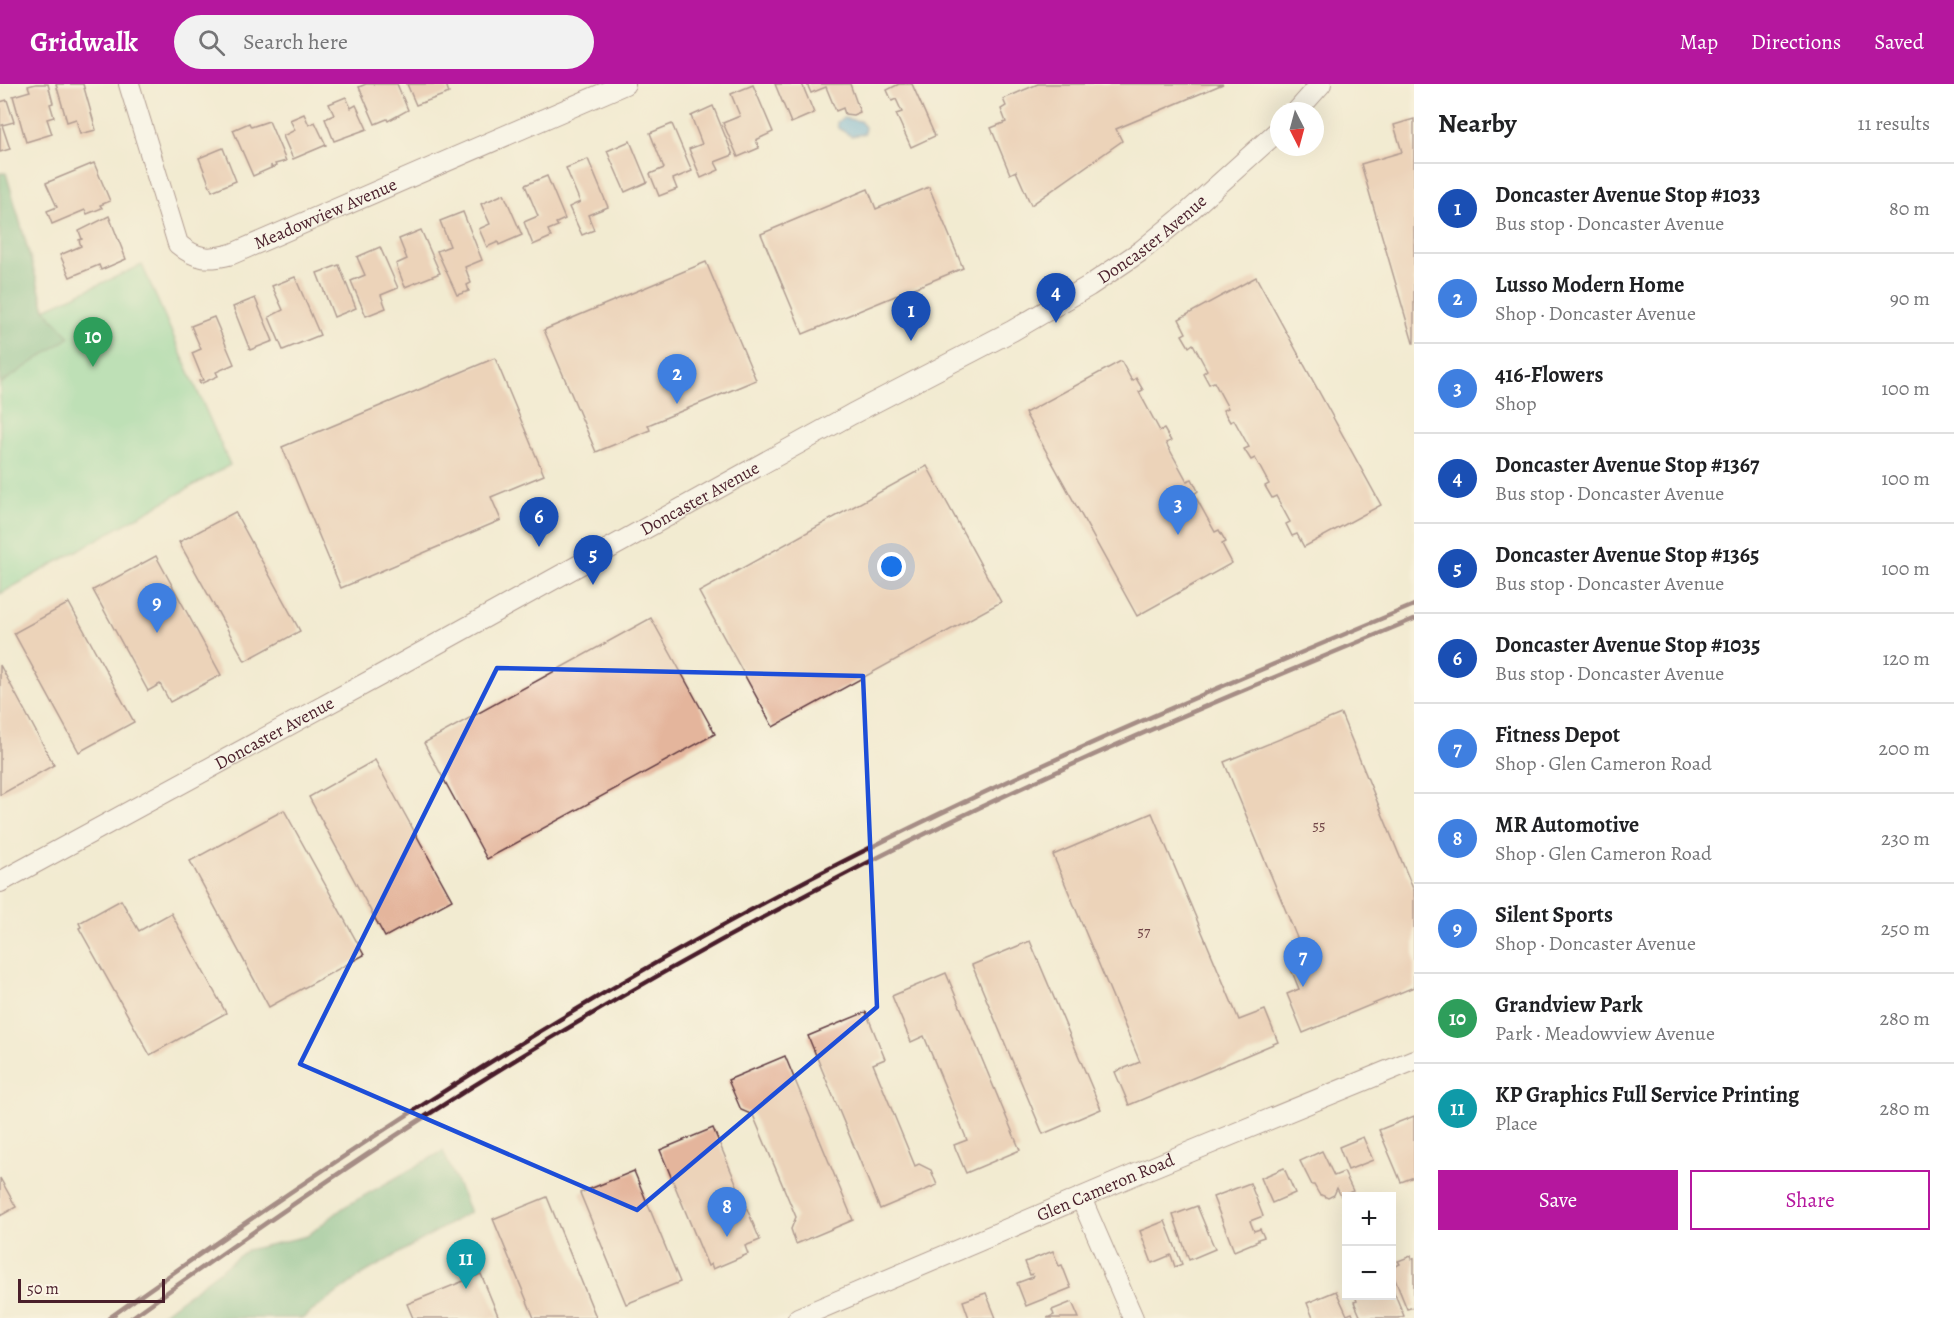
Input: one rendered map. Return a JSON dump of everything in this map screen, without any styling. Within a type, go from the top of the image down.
[{"type":"street","name":"Meadowview Avenue","points":[[129,84],[178,244],[187,252],[212,259],[232,254],[626,84]]},
{"type":"street","points":[[1305,102],[1321,84]]},
{"type":"street","name":"Doncaster Avenue","points":[[0,882],[852,414],[1011,331],[1089,286],[1141,251],[1270,138]]},
{"type":"street","name":"Glen Cameron Road","points":[[798,1318],[1141,1172],[1414,1060]]},
{"type":"street","points":[[1081,1198],[1133,1318]]},
{"type":"highlighted area","points":[[497,668],[863,676],[877,1007],[637,1210],[300,1064]]},
{"type":"green space","points":[[0,173],[6,173],[45,309],[142,265],[230,465],[0,594]]},
{"type":"green space","points":[[0,173],[6,173],[45,310],[70,337],[0,384]]},
{"type":"green space","points":[[443,1151],[470,1212],[363,1274],[303,1318],[157,1318],[247,1250],[307,1236],[344,1207]]},
{"type":"water","points":[[843,118],[860,121],[865,127],[864,134],[851,136],[838,128],[837,122]]},
{"type":"building","points":[[48,84],[54,117],[47,119],[52,134],[26,142],[13,96],[30,91],[28,86]]},
{"type":"building","points":[[56,84],[83,84],[96,130],[80,134],[76,119],[67,122]]},
{"type":"building","points":[[366,84],[397,84],[408,110],[388,121],[387,119],[375,124],[359,87]]},
{"type":"building","points":[[407,84],[446,84],[449,93],[416,105]]},
{"type":"building","points":[[775,84],[802,84],[814,113],[791,123]]},
{"type":"building","points":[[807,84],[850,84],[860,112],[853,115],[845,114],[843,108],[836,111],[826,87],[811,93]]},
{"type":"building","points":[[899,84],[912,84],[935,136],[911,147],[896,114],[902,112],[896,99],[892,101],[887,90]]},
{"type":"building","points":[[1038,84],[1223,84],[1116,129],[1122,141],[1031,205],[1016,171],[1010,174],[991,128],[1006,122],[1001,109],[1006,106],[1003,99]]},
{"type":"building","points":[[753,85],[773,132],[756,140],[759,148],[738,157],[723,123],[740,116],[731,94]]},
{"type":"building","points":[[346,97],[351,108],[356,105],[367,129],[334,141],[325,119],[334,115],[329,104]]},
{"type":"building","points":[[7,100],[14,122],[2,125],[10,149],[0,152],[0,102]]},
{"type":"building","points":[[713,106],[733,155],[715,162],[719,170],[701,178],[689,149],[702,144],[691,116]]},
{"type":"building","points":[[304,114],[309,125],[315,122],[326,145],[293,159],[283,136],[295,130],[290,120]]},
{"type":"building","points":[[1414,119],[1413,343],[1361,164],[1402,152],[1394,125]]},
{"type":"building","points":[[269,121],[286,161],[275,164],[276,166],[272,168],[271,165],[271,168],[253,176],[233,130],[249,123],[251,127]]},
{"type":"building","points":[[672,124],[692,171],[673,179],[677,189],[659,196],[650,174],[664,168],[650,133]]},
{"type":"building","points":[[630,141],[647,182],[625,192],[607,151]]},
{"type":"building","points":[[223,148],[236,181],[212,191],[199,158]]},
{"type":"building","points":[[588,159],[608,207],[588,215],[594,230],[582,235],[569,207],[580,202],[566,168]]},
{"type":"building","points":[[94,163],[110,201],[100,205],[102,208],[87,214],[85,210],[52,224],[47,211],[57,207],[46,183]]},
{"type":"building","points":[[547,176],[565,219],[556,223],[558,226],[548,230],[551,237],[533,245],[524,222],[538,216],[525,185]]},
{"type":"building","points":[[929,187],[963,268],[803,334],[761,234],[868,189],[876,209]]},
{"type":"building","points":[[504,194],[522,235],[499,245],[498,242],[487,247],[479,229],[490,224],[481,204]]},
{"type":"building","points":[[463,212],[482,260],[465,267],[471,283],[467,285],[469,291],[457,295],[437,251],[450,246],[440,221]]},
{"type":"building","points":[[109,216],[126,259],[101,270],[99,265],[70,277],[60,255],[81,246],[79,240],[82,239],[79,231]]},
{"type":"building","points":[[421,230],[440,273],[405,287],[396,264],[407,259],[399,239]]},
{"type":"building","points":[[380,247],[398,288],[381,295],[386,308],[366,316],[351,281],[365,275],[357,257]]},
{"type":"building","points":[[706,262],[756,380],[648,425],[650,430],[596,452],[544,330]]},
{"type":"building","points":[[339,265],[356,308],[334,317],[317,273]]},
{"type":"building","points":[[295,277],[320,335],[283,350],[269,317],[283,310],[272,286]]},
{"type":"building","points":[[1256,277],[1381,505],[1304,547],[1297,534],[1292,536],[1286,524],[1290,522],[1276,496],[1272,498],[1265,486],[1269,484],[1255,458],[1251,460],[1244,449],[1249,447],[1234,420],[1230,422],[1223,410],[1228,408],[1214,382],[1209,384],[1203,373],[1207,370],[1193,344],[1189,347],[1182,335],[1186,333],[1179,319]]},
{"type":"building","points":[[255,298],[273,341],[250,350],[233,307]]},
{"type":"building","points":[[214,317],[234,364],[216,372],[218,376],[200,384],[199,381],[203,380],[192,353],[201,349],[191,326]]},
{"type":"building","points":[[495,358],[544,475],[491,497],[501,520],[341,588],[282,447]]},
{"type":"building","points":[[1121,361],[1132,381],[1136,378],[1143,390],[1139,392],[1160,431],[1164,429],[1171,441],[1166,443],[1187,481],[1192,479],[1198,491],[1194,494],[1215,532],[1219,530],[1226,542],[1222,544],[1232,563],[1137,616],[1025,413]]},
{"type":"building","points":[[927,466],[1001,602],[773,727],[699,592]]},
{"type":"building","points":[[235,512],[300,631],[245,661],[179,542]]},
{"type":"building","points":[[156,556],[221,675],[170,702],[160,684],[148,691],[93,590]]},
{"type":"building","points":[[69,603],[134,722],[79,752],[14,633]]},
{"type":"building","points":[[651,618],[715,734],[487,859],[424,743]]},
{"type":"building","points":[[0,665],[54,765],[0,795]]},
{"type":"building","points":[[1341,714],[1414,891],[1414,987],[1303,1033],[1287,994],[1299,989],[1284,952],[1300,945],[1224,762]]},
{"type":"building","points":[[375,760],[452,900],[385,937],[309,797]]},
{"type":"building","points":[[284,810],[364,955],[269,1007],[190,861]]},
{"type":"building","points":[[1152,813],[1239,1020],[1265,1010],[1278,1042],[1129,1105],[1115,1072],[1140,1062],[1053,855]]},
{"type":"building","points":[[121,900],[139,931],[171,913],[226,1013],[150,1055],[79,928],[81,927],[79,923]]},
{"type":"building","points":[[1030,941],[1101,1109],[1043,1134],[972,965]]},
{"type":"building","points":[[946,973],[1020,1150],[966,1173],[954,1145],[967,1140],[924,1036],[911,1042],[892,996]]},
{"type":"building","points":[[866,1012],[885,1059],[873,1064],[915,1166],[919,1164],[931,1170],[937,1185],[880,1209],[808,1036]]},
{"type":"building","points":[[785,1056],[853,1220],[796,1244],[791,1229],[796,1217],[753,1115],[741,1110],[728,1080]]},
{"type":"building","points":[[1414,1116],[1414,1177],[1401,1182],[1379,1130]]},
{"type":"building","points":[[713,1128],[760,1240],[745,1246],[748,1254],[713,1269],[711,1264],[708,1266],[660,1150]]},
{"type":"building","points":[[1363,1137],[1373,1160],[1348,1170],[1339,1147]]},
{"type":"building","points":[[1322,1151],[1334,1176],[1344,1172],[1353,1191],[1342,1192],[1341,1196],[1337,1188],[1334,1195],[1328,1198],[1319,1194],[1300,1161]]},
{"type":"building","points":[[1284,1168],[1295,1193],[1272,1203],[1261,1178]]},
{"type":"building","points":[[634,1171],[680,1282],[626,1304],[580,1193]]},
{"type":"building","points":[[0,1178],[16,1207],[0,1216]]},
{"type":"building","points":[[1250,1183],[1263,1216],[1250,1221],[1254,1231],[1260,1229],[1264,1237],[1234,1251],[1213,1197]]},
{"type":"building","points":[[547,1197],[596,1317],[594,1318],[534,1318],[493,1219]]},
{"type":"building","points":[[1197,1206],[1215,1249],[1189,1260],[1173,1215]]},
{"type":"building","points":[[1165,1221],[1182,1264],[1175,1267],[1171,1255],[1152,1263],[1140,1231]]},
{"type":"building","points":[[1053,1251],[1059,1266],[1062,1265],[1071,1288],[1026,1306],[1017,1283],[1033,1277],[1025,1262]]},
{"type":"building","points":[[1411,1256],[1412,1259],[1414,1258],[1414,1307],[1407,1309],[1396,1282],[1396,1266],[1400,1264],[1398,1261]]},
{"type":"building","points":[[481,1274],[499,1318],[413,1318],[407,1304]]},
{"type":"building","points":[[1336,1291],[1347,1315],[1352,1313],[1354,1318],[1313,1318],[1307,1303]]},
{"type":"building","points":[[986,1293],[996,1318],[969,1318],[963,1301]]},
{"type":"building","points":[[1396,1297],[1404,1316],[1361,1318],[1354,1302],[1396,1300]]},
{"type":"building","points":[[1072,1302],[1079,1318],[1047,1318],[1054,1315],[1052,1310]]},
{"type":"railway","points":[[109,1318],[278,1200],[450,1087],[626,980],[716,929],[881,842],[1032,770],[1414,605]]},
{"type":"railway","points":[[131,1318],[279,1214],[429,1114],[643,984],[752,923],[930,831],[1067,767],[1205,706],[1414,619]]},
{"type":"place","name":"Doncaster Avenue Stop #1367","points":[[1056,323]]},
{"type":"place","name":"Doncaster Avenue Stop #1033","points":[[911,341]]},
{"type":"place","name":"Grandview Park","points":[[93,367]]},
{"type":"place","name":"Lusso Modern Home","points":[[677,404]]},
{"type":"place","name":"416-Flowers","points":[[1178,535]]},
{"type":"place","name":"Doncaster Avenue Stop #1035","points":[[539,547]]},
{"type":"place","name":"Doncaster Avenue Stop #1365","points":[[593,585]]},
{"type":"place","name":"Silent Sports","points":[[157,633]]},
{"type":"place","name":"Fitness Depot","points":[[1303,987]]},
{"type":"place","name":"MR Automotive","points":[[727,1237]]},
{"type":"place","name":"KP Graphics Full Service Printing","points":[[466,1289]]}]
